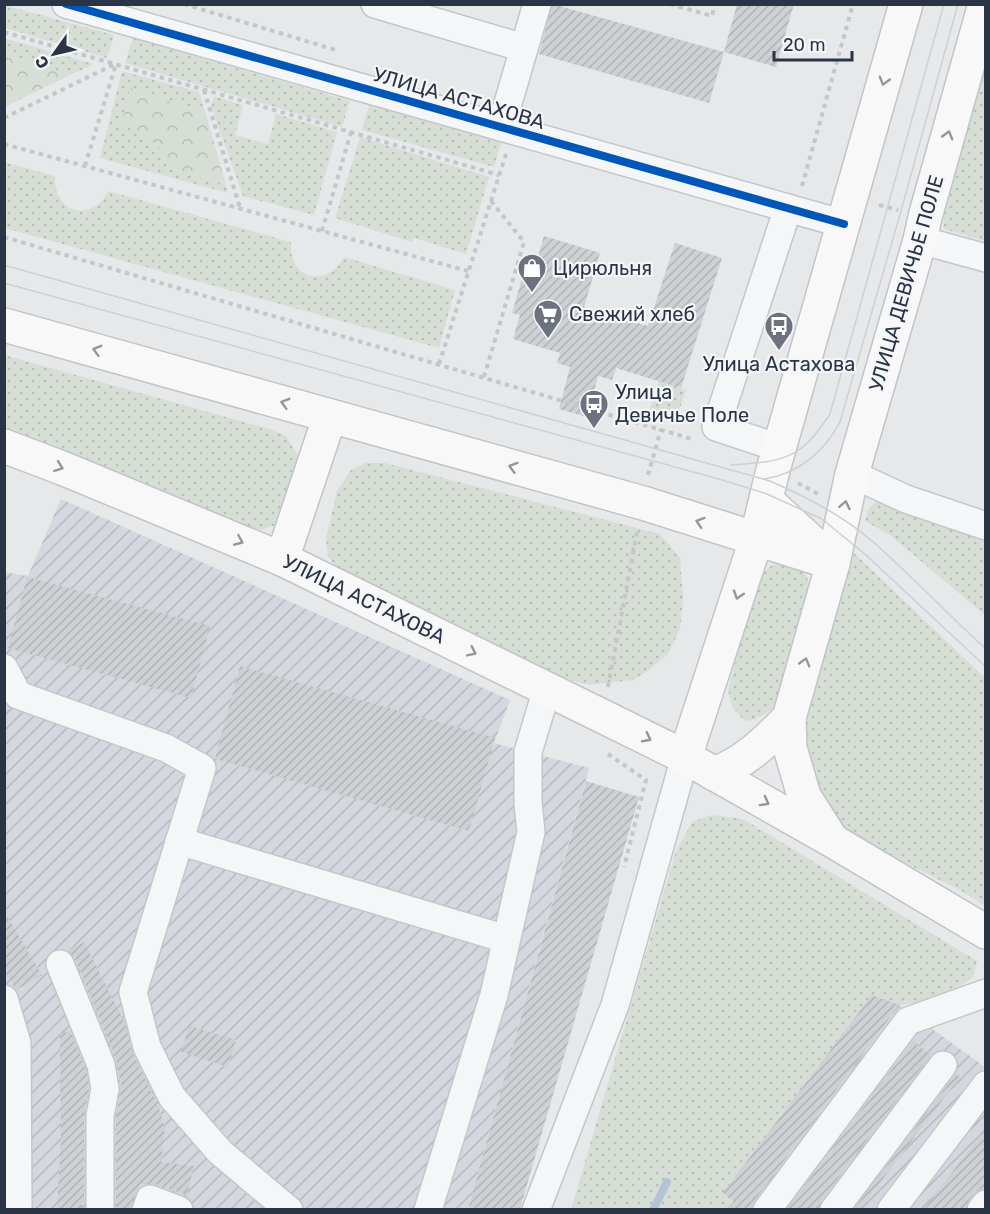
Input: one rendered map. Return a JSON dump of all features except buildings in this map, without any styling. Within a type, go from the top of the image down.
[{"type":"main road","points":[[685,757],[756,540],[779,448],[906,4]]},
{"type":"main road","name":"УЛИЦА ДЕВИЧЬЕ ПОЛЕ","points":[[789,718],[833,562],[852,474],[985,4]]},
{"type":"main road","points":[[4,325],[643,503],[756,540],[833,562]]},
{"type":"main road","points":[[282,559],[330,416]]},
{"type":"main road","name":"УЛИЦА АСТАХОВА","points":[[4,446],[73,472],[282,559],[685,757],[986,932]]},
{"type":"main road","points":[[766,500],[833,562]]},
{"type":"main road","points":[[714,774],[733,767],[753,753],[789,718]]},
{"type":"main road","points":[[789,718],[790,748],[804,796],[833,841]]},
{"type":"street","name":"УЛИЦА АСТАХОВА","points":[[66,4],[844,224]]},
{"type":"street","points":[[375,4],[525,48]]},
{"type":"street","points":[[508,129],[537,4]]},
{"type":"street","points":[[779,448],[716,427],[792,209]]},
{"type":"street","points":[[920,240],[986,258]]},
{"type":"street","points":[[852,474],[906,498],[986,526]]},
{"type":"street","points":[[4,668],[18,695],[166,748],[202,768],[133,992],[147,1047],[172,1097],[220,1152],[289,1209]]},
{"type":"street","points":[[428,1209],[494,995],[531,832],[528,803],[528,752],[547,689]]},
{"type":"street","points":[[536,1209],[615,1005],[685,757]]},
{"type":"street","points":[[179,841],[506,939]]},
{"type":"street","points":[[60,964],[101,1065],[105,1089],[100,1116],[100,1209]]},
{"type":"street","points":[[767,1209],[908,1021],[986,993]]},
{"type":"street","points":[[4,999],[17,1043],[18,1209]]},
{"type":"street","points":[[834,1209],[944,1065]]},
{"type":"street","points":[[891,1209],[986,1085]]},
{"type":"street","points":[[146,1209],[150,1199],[179,1209]]},
{"type":"street","points":[[981,1209],[986,1204]]},
{"type":"path","points":[[670,4],[712,16],[715,4]]},
{"type":"path","points":[[792,209],[853,4]]},
{"type":"path","points":[[4,32],[499,175]]},
{"type":"path","points":[[4,118],[116,64]]},
{"type":"path","points":[[85,166],[116,64]]},
{"type":"path","points":[[204,90],[241,209]]},
{"type":"path","points":[[439,364],[499,175],[508,129]]},
{"type":"path","points":[[322,231],[351,132]]},
{"type":"path","points":[[4,144],[468,271]]},
{"type":"path","points":[[484,377],[524,242],[491,200]]},
{"type":"path","points":[[4,237],[695,440]]},
{"type":"path","points":[[602,716],[649,468],[661,429]]},
{"type":"path","points":[[607,753],[646,780],[623,871]]},
{"type":"shaded area","points":[[61,499],[510,700],[494,743],[589,768],[468,1209],[5,1209],[4,572],[28,576]]},
{"type":"shaded area","points":[[872,995],[899,1005],[985,1067],[985,1209],[727,1209],[734,1201],[723,1193]]},
{"type":"green space","points":[[4,5],[114,35],[107,58],[5,28]]},
{"type":"green space","points":[[4,38],[94,64],[70,75],[5,55]]},
{"type":"green space","points":[[133,38],[350,101],[342,127],[125,63]]},
{"type":"green space","points":[[985,43],[985,241],[944,229],[942,199]]},
{"type":"green space","points":[[5,55],[70,75],[5,107]]},
{"type":"green space","points":[[122,71],[199,92],[206,114],[130,88],[140,131],[160,148],[167,167],[226,185],[228,193],[100,158]]},
{"type":"green space","points":[[130,88],[206,114],[226,185],[167,167],[160,148],[140,131],[121,126]]},
{"type":"green space","points":[[214,96],[243,105],[235,135],[268,144],[276,114],[337,132],[314,215],[243,196],[211,106]]},
{"type":"green space","points":[[369,105],[501,143],[494,167],[362,130]]},
{"type":"green space","points":[[360,137],[489,177],[466,254],[414,238],[412,242],[335,218]]},
{"type":"green space","points":[[4,162],[55,176],[60,199],[75,210],[84,211],[93,208],[108,191],[291,242],[296,265],[310,276],[319,277],[328,274],[344,257],[455,290],[439,348],[5,228]]},
{"type":"green space","points":[[4,355],[273,430],[286,436],[298,456],[297,471],[285,516],[275,525],[261,530],[245,528],[5,429]]},
{"type":"green space","points":[[659,381],[686,390],[679,411],[671,415],[650,408]]},
{"type":"green space","points":[[365,463],[385,463],[660,534],[680,557],[683,598],[680,629],[668,654],[633,680],[589,685],[560,677],[415,611],[340,573],[328,556],[326,539],[337,491],[351,470]]},
{"type":"green space","points":[[879,501],[985,539],[985,615],[890,535],[865,521],[869,509]]},
{"type":"green space","points":[[853,552],[985,678],[985,906],[960,890],[853,837],[832,818],[812,788],[804,739],[809,710]]},
{"type":"green space","points":[[782,563],[802,570],[807,578],[809,590],[782,699],[768,712],[756,719],[746,721],[732,707],[728,690],[750,608],[764,572],[772,565]]},
{"type":"green space","points":[[713,815],[743,819],[977,961],[973,977],[942,1000],[899,1005],[872,996],[724,1193],[734,1201],[727,1209],[571,1210],[676,851],[693,821]]},
{"type":"waterway","points":[[653,1210],[667,1182]]},
{"type":"tram line","points":[[731,465],[764,462],[789,456],[809,441],[830,414],[944,4]]},
{"type":"tram line","points":[[764,479],[788,472],[809,460],[826,443],[840,422],[958,4]]},
{"type":"tram line","points":[[4,265],[770,481],[823,507],[872,541],[986,649]]},
{"type":"tram line","points":[[4,283],[767,494],[822,519],[866,555],[986,667]]},
{"type":"cycle path","points":[[66,4],[844,224]]},
{"type":"place","name":"Цирюльня","points":[[532,294]]},
{"type":"place","name":"Свежий хлеб","points":[[548,340]]},
{"type":"place","name":"Улица Астахова","points":[[779,352]]},
{"type":"place","name":"Улица Девичье Поле","points":[[594,430]]}]
